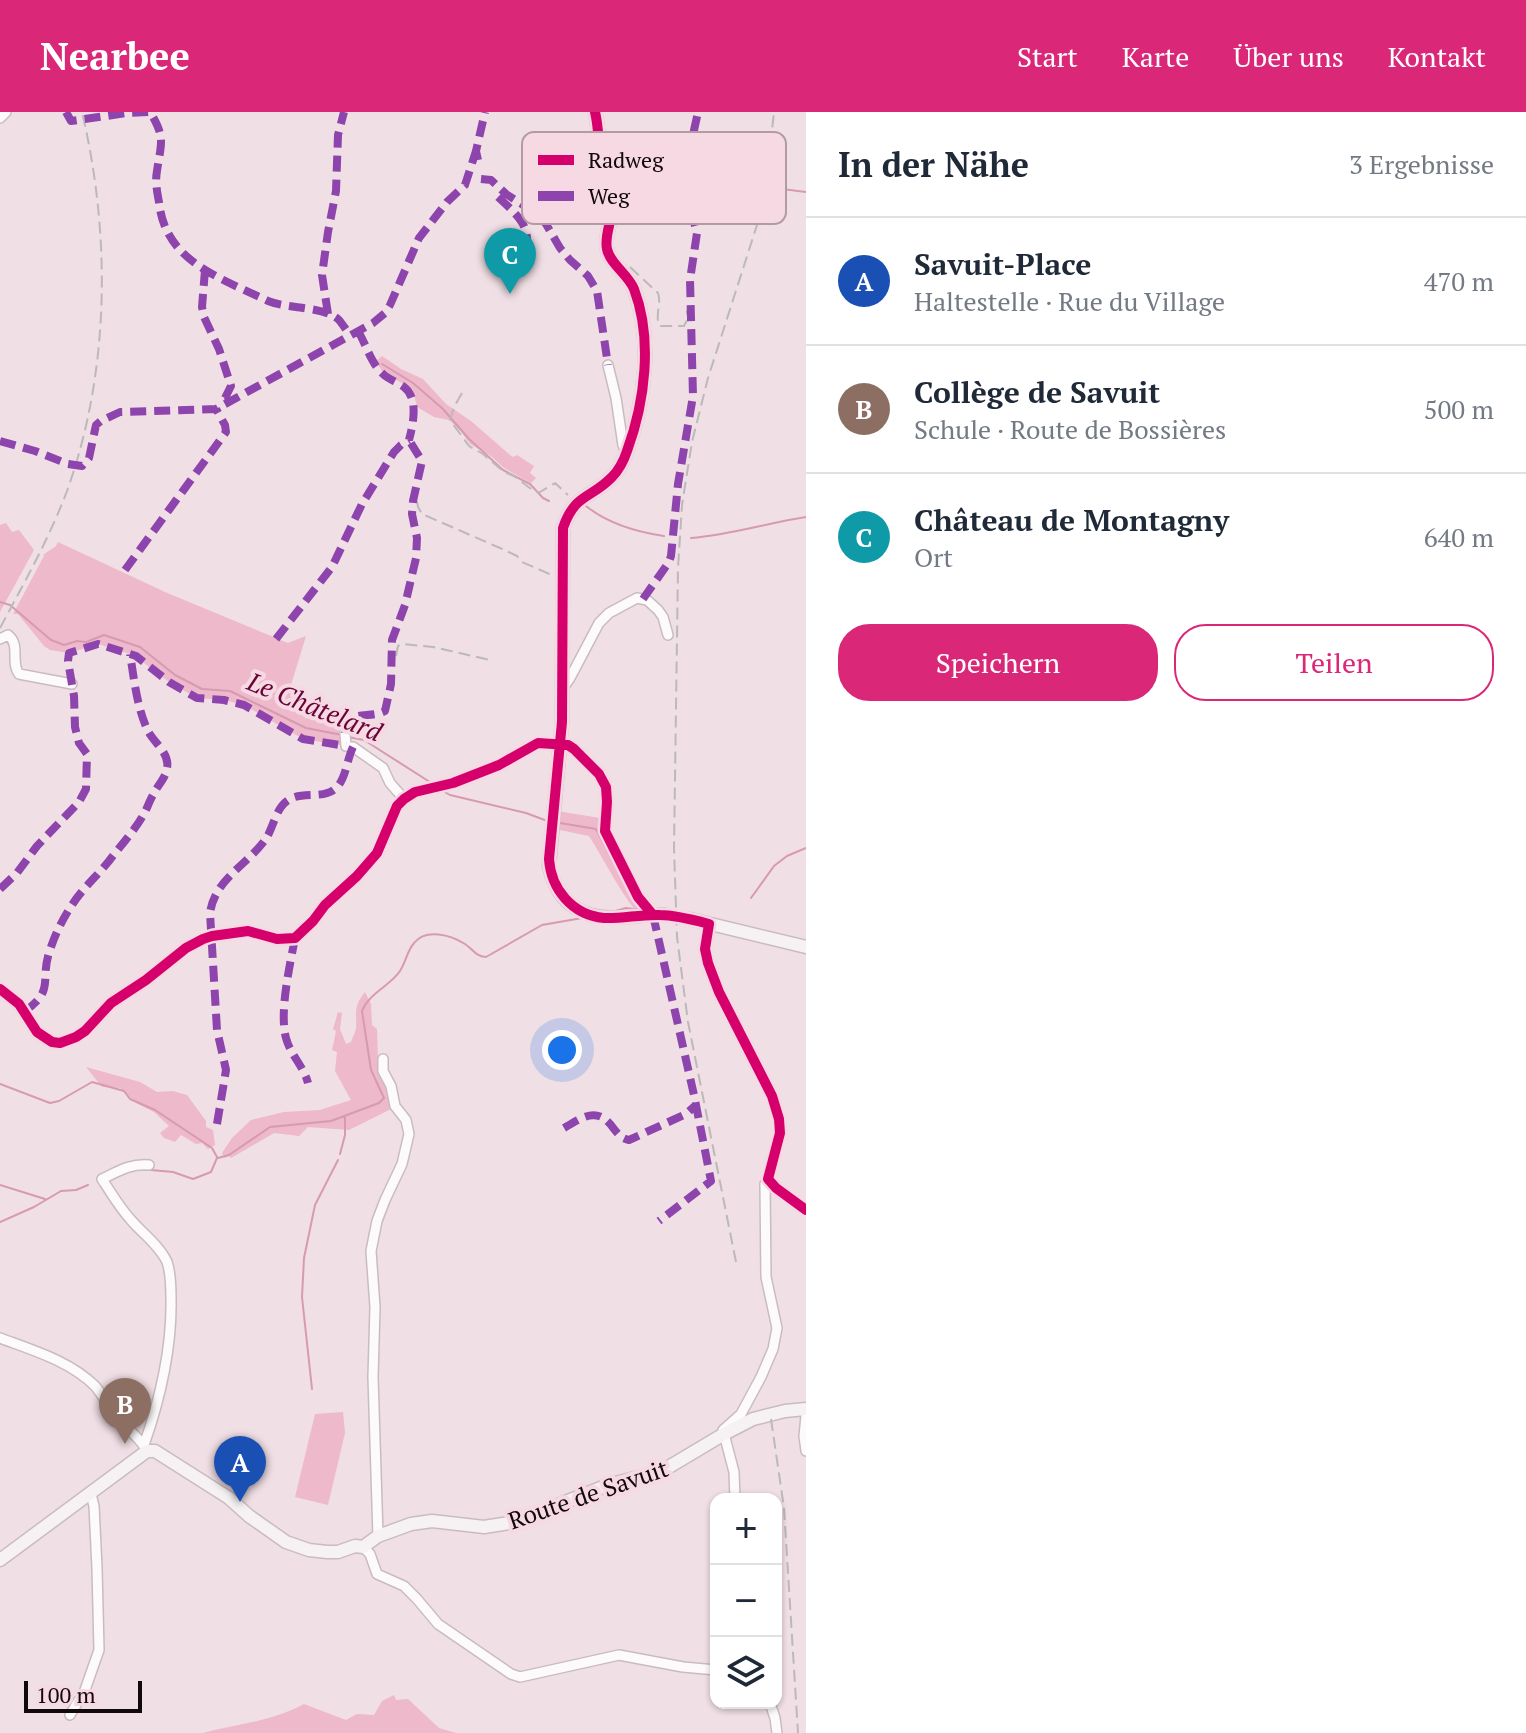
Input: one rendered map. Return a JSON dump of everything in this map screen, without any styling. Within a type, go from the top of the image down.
[{"type":"street","points":[[0,118],[6,112]]},
{"type":"street","points":[[595,112],[598,132]]},
{"type":"street","points":[[610,224],[606,248],[632,285],[643,331],[644,376],[638,419],[626,453],[612,478],[583,497],[570,510],[563,528],[562,722],[549,859],[559,892],[580,911],[600,917],[660,915]]},
{"type":"street","points":[[608,365],[626,453]]},
{"type":"street","points":[[562,690],[599,623],[609,613],[637,598],[647,600],[658,610],[668,635]]},
{"type":"street","points":[[0,639],[8,635],[13,639],[15,667],[19,674],[72,684]]},
{"type":"street","points":[[345,740],[383,768],[390,783],[404,799]]},
{"type":"street","points":[[0,989],[19,1004],[37,1032],[52,1042],[60,1043],[76,1037],[116,999],[203,939],[248,931],[277,939],[295,938],[377,853],[397,806],[404,799],[415,792],[442,787],[499,765],[532,745],[549,743],[568,745],[599,774],[606,787],[605,831],[638,897],[660,915]]},
{"type":"street","points":[[690,919],[806,947]]},
{"type":"street","points":[[709,924],[705,949],[708,963],[719,992],[772,1096],[780,1133],[765,1184],[766,1277],[777,1328],[773,1349],[761,1377],[741,1414],[723,1430],[734,1472],[735,1493]]},
{"type":"street","points":[[378,1536],[371,1251],[377,1221],[402,1164],[409,1134],[406,1120],[395,1106],[391,1086],[383,1071],[383,1059]]},
{"type":"street","points":[[0,1560],[91,1494],[145,1448],[169,1343],[171,1284],[167,1262],[128,1217],[102,1179],[129,1166],[149,1165]]},
{"type":"street","points":[[768,1179],[806,1210]]},
{"type":"street","points":[[0,1338],[81,1374],[97,1388],[116,1416],[145,1448],[155,1451],[229,1498],[286,1542],[327,1552],[363,1547],[370,1554],[377,1574],[404,1586],[438,1624],[501,1669],[520,1677],[619,1655],[710,1669]]},
{"type":"street","name":"Route de Savuit","points":[[363,1547],[378,1536],[411,1524],[432,1521],[484,1527],[515,1522],[608,1485],[662,1471],[744,1423],[762,1416],[806,1409]]},
{"type":"street","points":[[806,1416],[806,1451]]},
{"type":"street","points":[[70,1715],[85,1690],[99,1650],[98,1583],[91,1494]]},
{"type":"street","points":[[771,1709],[777,1733]]},
{"type":"shaded area","points":[[382,356],[423,379],[446,404],[510,455],[517,455],[534,466],[530,473],[536,478],[531,483],[504,468],[470,444],[449,420],[434,417],[417,407],[413,390],[382,371],[376,361]]},
{"type":"shaded area","points":[[6,523],[12,532],[19,530],[34,550],[0,612],[0,525]]},
{"type":"shaded area","points":[[58,542],[165,592],[288,643],[306,636],[291,685],[311,708],[341,724],[346,746],[303,739],[244,705],[197,698],[130,654],[98,644],[69,653],[44,646],[18,614],[13,614],[43,555]]},
{"type":"shaded area","points":[[557,811],[606,819],[605,831],[649,909],[637,912],[589,836],[555,829]]},
{"type":"shaded area","points":[[365,992],[371,1004],[372,1025],[377,1029],[378,1060],[389,1086],[393,1108],[349,1130],[308,1127],[299,1136],[274,1133],[231,1158],[224,1158],[222,1153],[232,1138],[251,1120],[284,1112],[320,1110],[351,1100],[335,1071],[337,1052],[332,1050],[336,1031],[333,1029],[338,1012],[342,1013],[340,1029],[346,1044],[351,1042],[356,1029],[357,1006]]},
{"type":"shaded area","points":[[86,1067],[140,1082],[157,1092],[173,1091],[187,1095],[206,1121],[206,1127],[213,1130],[215,1145],[208,1149],[202,1143],[196,1144],[181,1135],[175,1142],[164,1138],[160,1133],[169,1126],[154,1112],[136,1103],[120,1088],[102,1087]]},
{"type":"shaded area","points":[[343,1412],[345,1433],[328,1505],[295,1497],[315,1414]]},
{"type":"shaded area","points":[[394,1695],[396,1700],[408,1699],[439,1728],[456,1733],[203,1733],[267,1718],[304,1704],[346,1720],[357,1714],[374,1715],[382,1701]]},
{"type":"waterway","points":[[786,190],[806,192]]},
{"type":"waterway","points":[[382,364],[413,383],[443,409],[468,438],[503,470],[530,484],[549,501]]},
{"type":"waterway","points":[[586,506],[623,526],[664,536]]},
{"type":"waterway","points":[[691,538],[806,517]]},
{"type":"waterway","name":"Le Châtelard","points":[[0,602],[10,605],[51,640],[64,645],[86,642],[104,635],[140,647],[175,675],[202,689],[230,691],[306,728],[342,735]]},
{"type":"waterway","name":"Le Châtelard","points":[[348,737],[364,740],[433,784]]},
{"type":"waterway","name":"Le Châtelard","points":[[441,790],[550,822]]},
{"type":"waterway","name":"Le Châtelard","points":[[560,823],[596,829],[633,900],[640,906]]},
{"type":"waterway","points":[[751,898],[774,866],[806,848]]},
{"type":"waterway","name":"Le Châtelard","points":[[612,912],[626,908],[641,910]]},
{"type":"waterway","points":[[218,1158],[229,1155],[270,1127],[331,1121],[379,1103],[384,1098],[371,1070],[362,1011],[369,999],[400,971],[419,938],[432,934],[446,936],[486,957],[542,925],[582,918]]},
{"type":"waterway","points":[[0,1084],[50,1103],[92,1082],[124,1091],[130,1099],[155,1110],[212,1148],[217,1157]]},
{"type":"waterway","points":[[340,1154],[345,1135],[345,1116]]},
{"type":"waterway","points":[[140,1169],[173,1172],[193,1179],[211,1172],[217,1158]]},
{"type":"waterway","points":[[312,1389],[302,1297],[304,1258],[315,1205],[338,1160]]},
{"type":"waterway","points":[[0,1185],[45,1199]]},
{"type":"waterway","points":[[0,1222],[61,1191],[88,1185]]},
{"type":"tunnel","points":[[666,915],[690,919]]},
{"type":"railway","points":[[0,628],[60,509],[81,445],[92,398],[102,303],[101,254],[98,206],[82,112]]},
{"type":"railway","points":[[772,132],[774,112]]},
{"type":"railway","points":[[736,1262],[688,1022],[677,937],[674,848],[678,568],[682,505],[692,442],[708,378],[757,224]]},
{"type":"railway","points":[[630,267],[658,293],[660,326],[684,326],[687,310]]},
{"type":"railway","points":[[462,393],[450,420],[469,446],[535,492],[555,483],[568,495]]},
{"type":"railway","points":[[417,501],[422,514],[554,576]]},
{"type":"railway","points":[[396,656],[398,646],[402,644],[433,647],[490,660]]},
{"type":"railway","points":[[771,1419],[784,1508],[798,1733]]},
{"type":"marked path","points":[[66,112],[71,121],[150,112],[160,135],[156,183],[163,223],[184,254],[214,275],[268,301],[331,315],[350,335]]},
{"type":"marked path","points":[[328,314],[322,275],[336,191],[338,135],[344,112]]},
{"type":"marked path","points":[[478,160],[476,151],[485,112]]},
{"type":"marked path","points":[[694,132],[698,112]]},
{"type":"marked path","points":[[0,441],[82,466],[89,458],[96,425],[101,421],[120,412],[216,409],[373,323],[390,305],[419,238],[447,202],[465,185],[476,151]]},
{"type":"marked path","points":[[481,179],[491,180],[522,204]]},
{"type":"marked path","points":[[498,197],[522,224]]},
{"type":"marked path","points":[[504,265],[523,267],[527,235],[522,224]]},
{"type":"marked path","points":[[546,224],[560,248],[588,276],[597,291],[608,365]]},
{"type":"marked path","points":[[643,599],[671,556],[678,484],[693,396],[690,280],[697,233],[694,224]]},
{"type":"marked path","points":[[205,270],[204,317],[231,386],[225,398],[217,402]]},
{"type":"marked path","points":[[358,331],[379,370],[404,387],[412,398],[414,412],[409,440]]},
{"type":"marked path","points":[[125,570],[226,432],[216,409]]},
{"type":"marked path","points":[[276,639],[332,567],[362,504],[394,452],[409,440]]},
{"type":"marked path","points":[[345,733],[354,717],[385,711],[391,684],[392,640],[405,605],[416,558],[417,538],[412,514],[422,461],[409,440]]},
{"type":"marked path","points":[[0,889],[79,802],[86,789],[87,754],[79,743],[75,727],[69,653],[98,644],[136,656],[169,682],[197,698],[244,705],[303,739],[346,746]]},
{"type":"marked path","points":[[25,1011],[43,991],[49,953],[67,913],[137,825],[166,772],[166,758],[148,731],[141,713],[130,654]]},
{"type":"marked path","points":[[217,1124],[226,1070],[217,1030],[210,913],[213,901],[225,882],[265,840],[285,803],[296,797],[327,793],[337,787],[353,747]]},
{"type":"marked path","points":[[653,915],[711,1181],[659,1221]]},
{"type":"marked path","points":[[295,938],[286,988],[284,1027],[288,1044],[308,1083]]},
{"type":"marked path","points":[[564,1128],[584,1117],[596,1115],[629,1140],[686,1114],[696,1105]]},
{"type":"cycle path","points":[[595,112],[598,132]]},
{"type":"cycle path","points":[[610,224],[607,249],[634,289],[640,308],[644,370],[638,412],[623,461],[612,477],[578,502],[563,528],[562,722],[549,859],[551,870],[565,899],[593,916],[666,915],[709,924],[705,949],[708,963],[719,992],[772,1096],[779,1119],[780,1133],[768,1179],[806,1210]]},
{"type":"cycle path","points":[[0,989],[19,1004],[37,1032],[52,1042],[60,1043],[85,1031],[111,1003],[203,939],[248,931],[277,939],[295,938],[377,853],[397,806],[404,799],[415,792],[453,783],[499,765],[538,743],[568,745],[599,774],[606,787],[605,831],[638,897],[653,915]]},
{"type":"place","name":"Château de Montagny","points":[[510,294]]},
{"type":"place","name":"Collège de Savuit","points":[[125,1444]]},
{"type":"place","name":"Savuit-Place","points":[[240,1502]]}]
